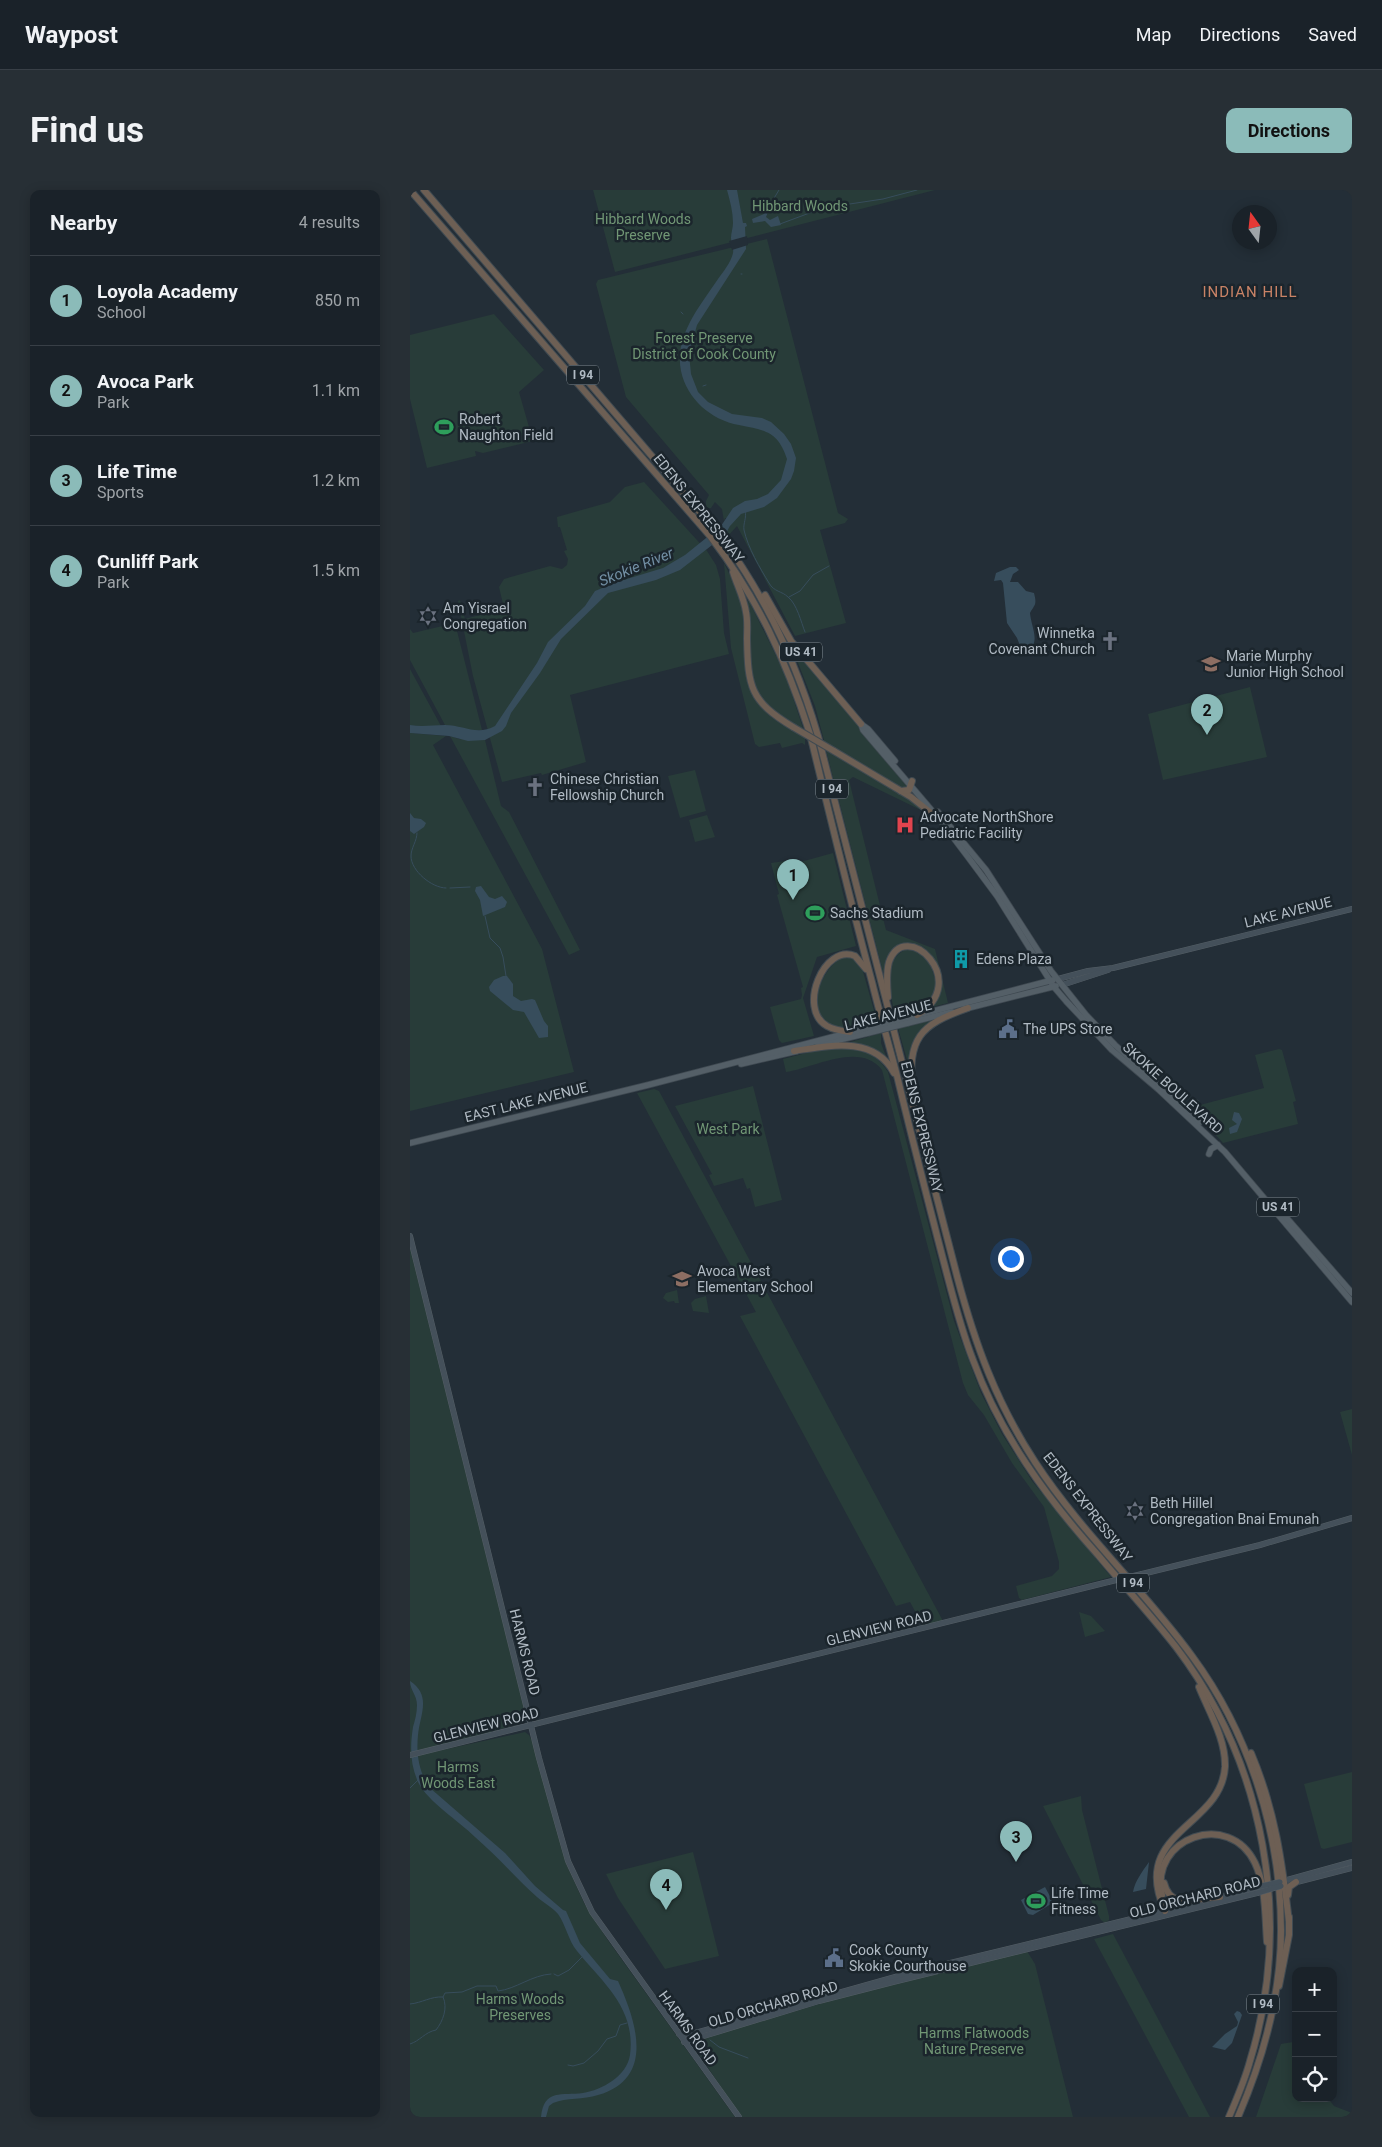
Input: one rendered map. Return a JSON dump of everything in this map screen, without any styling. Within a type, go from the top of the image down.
[{"type":"highway","name":"EDENS EXPRESSWAY","points":[[410,190],[716,543],[769,628],[794,684],[810,734],[960,1323],[973,1362],[991,1404],[1010,1439],[1056,1506],[1164,1632],[1193,1672],[1213,1704],[1231,1740],[1254,1804],[1268,1877],[1271,1913],[1268,1978],[1248,2069],[1229,2117]]},
{"type":"highway","name":"EDENS EXPRESSWAY","points":[[424,190],[722,538],[748,575],[784,640],[807,698],[972,1333],[986,1369],[1022,1441],[1053,1488],[1180,1640],[1202,1670],[1230,1716],[1256,1780],[1267,1820],[1276,1871],[1281,1930],[1273,2003],[1258,2067],[1238,2117]]},
{"type":"highway","name":"US 41","points":[[732,566],[746,611],[747,665],[751,684],[760,702],[769,712],[924,806],[940,820]]},
{"type":"highway","name":"US 41","points":[[748,575],[756,580],[791,641],[861,724]]},
{"type":"highway","points":[[900,791],[908,790],[911,784]]},
{"type":"highway","points":[[889,1013],[887,979],[890,960],[898,950],[912,947],[921,949],[928,955],[938,977],[938,990],[935,1001],[926,1010],[917,1015]]},
{"type":"highway","points":[[850,1032],[826,1026],[817,1015],[814,999],[818,979],[833,960],[846,954],[860,960],[870,975]]},
{"type":"highway","points":[[913,1105],[912,1064],[921,1034],[932,1023],[968,1008]]},
{"type":"highway","points":[[794,1052],[832,1046],[851,1045],[865,1048],[877,1054],[890,1067],[899,1085]]},
{"type":"highway","points":[[1165,1911],[1156,1883],[1157,1868],[1161,1856],[1169,1843],[1214,1797],[1225,1770],[1220,1738],[1193,1672]]},
{"type":"highway","points":[[1230,1716],[1245,1740],[1263,1783],[1273,1815],[1289,1922]]},
{"type":"highway","points":[[1165,1911],[1161,1889],[1169,1857],[1175,1849],[1191,1838],[1205,1834],[1219,1835],[1235,1840],[1255,1863],[1259,1873],[1269,1956]]},
{"type":"highway","points":[[1163,1878],[1168,1892],[1183,1902],[1208,1897],[1220,1897]]},
{"type":"highway","points":[[1273,2003],[1279,1989],[1289,1934],[1288,1890],[1296,1882]]},
{"type":"main road","name":"SKOKIE BOULEVARD","points":[[861,724],[863,730],[986,870],[1062,985],[1086,1015],[1115,1045],[1189,1110],[1262,1188],[1352,1293]]},
{"type":"main road","name":"SKOKIE BOULEVARD","points":[[911,784],[996,896],[1054,987],[1082,1020],[1112,1050],[1158,1089],[1218,1145],[1352,1302]]},
{"type":"main road","name":"LAKE AVENUE","points":[[908,1020],[917,1015],[1058,979],[1113,968],[1352,909]]},
{"type":"main road","name":"LAKE AVENUE","points":[[668,1080],[794,1052],[908,1020],[968,1008],[1062,985],[1113,968]]},
{"type":"main road","name":"LAKE AVENUE","points":[[648,1085],[850,1032],[868,1030]]},
{"type":"main road","name":"EAST LAKE AVENUE","points":[[410,1142],[648,1085]]},
{"type":"main road","points":[[1189,1110],[1196,1103]]},
{"type":"main road","points":[[1209,1154],[1218,1145]]},
{"type":"main road","name":"HARMS ROAD","points":[[410,1236],[563,1846],[580,1890],[608,1936],[682,2034],[684,2042],[738,2117]]},
{"type":"main road","name":"GLENVIEW ROAD","points":[[410,1755],[1260,1545],[1352,1518]]},
{"type":"main road","name":"OLD ORCHARD ROAD","points":[[684,2042],[819,2002],[1257,1890],[1352,1862]]},
{"type":"main road","name":"OLD ORCHARD ROAD","points":[[1283,1883],[1296,1882],[1352,1868]]},
{"type":"main road","name":"OLD ORCHARD ROAD","points":[[682,2034],[699,2032],[914,1972],[1220,1897],[1257,1890]]},
{"type":"main road","name":"OLD ORCHARD ROAD","points":[[684,2042],[699,2032]]},
{"type":"green space","name":"Hibbard Woods Preserve","points":[[593,190],[935,190],[615,272]]},
{"type":"green space","name":"Forest Preserve District of Cook County","points":[[767,239],[838,513],[848,519],[845,523],[820,530],[846,623],[795,636],[737,526],[727,537],[726,532],[733,521],[725,518],[724,521],[722,509],[715,502],[711,508],[706,508],[706,501],[709,495],[626,397],[596,284],[598,280]]},
{"type":"green space","points":[[494,314],[544,370],[519,392],[533,441],[483,453],[475,451],[476,456],[427,468],[410,399],[410,335]]},
{"type":"green space","points":[[644,482],[707,551],[716,565],[720,579],[724,633],[729,654],[570,695],[586,762],[542,775],[541,773],[502,782],[473,676],[458,601],[460,600],[465,619],[504,608],[499,587],[504,579],[550,566],[562,569],[567,565],[568,559],[564,551],[567,550],[560,527],[558,527],[557,517],[610,502],[625,487]]},
{"type":"green space","points":[[724,563],[742,607],[745,665],[750,689],[756,701],[770,716],[805,738],[805,745],[802,743],[782,748],[780,743],[759,747],[755,744],[731,648]]},
{"type":"green space","points":[[749,601],[785,674],[804,731],[774,712],[764,702],[757,690],[752,676],[748,646],[747,602]]},
{"type":"green space","points":[[455,623],[482,730],[473,731],[445,725],[410,660],[410,629],[413,633]]},
{"type":"green space","points":[[795,649],[908,787],[903,789],[825,744],[815,706],[793,650]]},
{"type":"green space","points":[[410,669],[441,726],[415,726],[411,733],[446,736],[433,745],[542,949],[574,1072],[410,1111]]},
{"type":"green space","points":[[1250,687],[1267,757],[1163,780],[1148,714]]},
{"type":"green space","points":[[450,736],[459,739],[485,740],[501,806],[509,812],[580,950],[569,955]]},
{"type":"green space","points":[[826,750],[925,809],[929,814],[853,777],[849,780],[886,930],[935,949],[948,1003],[932,1007],[940,991],[940,975],[935,961],[925,950],[914,944],[902,945],[892,953],[883,972]]},
{"type":"green space","points":[[695,770],[706,811],[680,818],[668,776]]},
{"type":"green space","points":[[707,815],[715,837],[695,842],[689,820]]},
{"type":"green space","name":"Sachs Stadium","points":[[833,853],[856,946],[817,957],[803,998],[814,1036],[782,1043],[779,1040],[770,1007],[801,999],[801,988],[803,987],[777,895],[779,894],[771,863],[785,861],[786,866]]},
{"type":"green space","points":[[907,949],[924,954],[934,974],[935,995],[925,1007],[914,1012],[895,1016],[890,988],[891,969],[899,954]]},
{"type":"green space","points":[[843,957],[856,959],[862,968],[877,1021],[855,1026],[839,1027],[824,1021],[818,1013],[818,992],[822,981],[835,963]]},
{"type":"green space","points":[[932,1020],[918,1035],[910,1064],[908,1063],[898,1028]]},
{"type":"green space","points":[[881,1033],[881,1043],[888,1062],[847,1043]]},
{"type":"green space","points":[[853,1049],[867,1053],[878,1060],[888,1072],[954,1321],[981,1393],[1002,1434],[1032,1481],[1111,1577],[1022,1600],[1019,1598],[1016,1586],[1052,1576],[1059,1569],[1059,1562],[1044,1507],[1012,1463],[984,1415],[968,1395],[963,1383],[882,1070],[873,1062],[862,1058],[849,1057],[786,1072],[783,1059],[818,1050]]},
{"type":"green space","points":[[1279,1049],[1282,1050],[1296,1101],[1293,1102],[1298,1124],[1223,1143],[1204,1122],[1200,1105],[1264,1088],[1255,1055]]},
{"type":"green space","name":"West Park","points":[[753,1086],[782,1200],[755,1207],[750,1188],[747,1189],[743,1178],[714,1186],[709,1175],[712,1174],[675,1106]]},
{"type":"green space","points":[[654,1089],[659,1091],[943,1621],[923,1626],[910,1602],[896,1606],[740,1316],[756,1312],[637,1093]]},
{"type":"green space","points":[[410,1247],[526,1716],[523,1722],[516,1725],[410,1753]]},
{"type":"green space","points":[[677,1290],[679,1303],[674,1301],[668,1302],[663,1298],[666,1293]]},
{"type":"green space","points":[[706,1296],[709,1313],[693,1311],[691,1303],[695,1299]]},
{"type":"green space","points":[[1352,1409],[1352,1455],[1340,1412]]},
{"type":"green space","points":[[1079,1612],[1091,1616],[1105,1631],[1085,1637]]},
{"type":"green space","name":"Harms Woods Preserves","points":[[525,1732],[529,1735],[534,1745],[566,1863],[584,1903],[607,1939],[735,2117],[410,2117],[410,1757]]},
{"type":"green space","points":[[1352,1772],[1352,1842],[1324,1849],[1321,1848],[1304,1784]]},
{"type":"green space","points":[[1081,1796],[1082,1810],[1109,1916],[1109,1920],[1105,1923],[1101,1920],[1043,1806]]},
{"type":"green space","points":[[693,1852],[719,1956],[665,1969],[618,1898],[606,1874]]},
{"type":"green space","points":[[1113,1934],[1210,2117],[1189,2117],[1094,1939]]},
{"type":"green space","name":"Harms Flatwoods Nature Preserve","points":[[1027,1951],[1035,1964],[1073,2117],[741,2117],[694,2047],[696,2040],[847,1996]]},
{"type":"green space","points":[[1292,2042],[1292,2102],[1331,2102],[1334,2106],[1352,2113],[1352,2117],[1256,2117],[1281,2044]]},
{"type":"water","points":[[727,190],[737,190],[743,223],[746,223],[747,226],[745,227],[746,249],[697,325],[689,354],[691,374],[698,392],[708,402],[732,414],[762,418],[771,422],[784,434],[791,444],[796,458],[791,479],[777,498],[764,507],[741,514],[725,535],[680,570],[656,580],[608,593],[561,639],[540,673],[511,713],[502,731],[485,740],[468,741],[449,736],[410,733],[410,725],[452,725],[476,730],[495,726],[537,663],[548,642],[585,606],[595,591],[663,568],[685,555],[721,526],[733,508],[745,501],[757,499],[768,494],[781,480],[787,459],[774,437],[756,428],[729,422],[710,413],[702,407],[689,391],[681,371],[681,346],[690,322],[731,260],[733,253],[731,238],[733,225]]},
{"type":"water","points":[[773,200],[766,217],[770,220],[778,216],[781,225],[771,227],[765,221],[753,223],[752,219],[764,214]]},
{"type":"water","points":[[1010,567],[1016,567],[1019,570],[1013,574],[1010,582],[1018,582],[1026,591],[1034,593],[1035,597],[1035,604],[1030,613],[1035,640],[1031,648],[1026,651],[1021,648],[1007,623],[1003,583],[1001,580],[994,581],[996,573]]},
{"type":"water","points":[[410,813],[414,818],[421,819],[426,823],[424,827],[414,834],[410,831]]},
{"type":"water","points":[[481,886],[489,897],[495,899],[502,896],[507,902],[505,907],[483,916],[480,900],[475,891],[476,887]]},
{"type":"water","points":[[507,976],[513,984],[513,996],[521,1001],[535,1000],[548,1026],[548,1037],[539,1038],[524,1012],[513,1010],[490,991],[489,987],[494,980]]},
{"type":"water","points":[[1234,1112],[1239,1113],[1242,1119],[1237,1132],[1230,1134],[1229,1128],[1237,1124],[1232,1120]]},
{"type":"water","points":[[410,1681],[417,1687],[423,1699],[417,1749],[421,1770],[426,1782],[430,1788],[505,1853],[535,1886],[566,1911],[580,1943],[610,1979],[618,1981],[631,2013],[637,2047],[635,2062],[628,2076],[616,2087],[598,2095],[553,2103],[549,2106],[546,2117],[541,2117],[546,2101],[550,2097],[598,2089],[619,2075],[628,2063],[630,2055],[631,2038],[628,2023],[616,1997],[574,1947],[558,1914],[537,1897],[483,1844],[436,1804],[418,1782],[411,1755],[411,1741],[417,1705]]},
{"type":"water","points":[[1149,1862],[1146,1889],[1133,1892],[1137,1880]]},
{"type":"water","name":"Life Time Fitness","points":[[1045,1887],[1052,1900],[1051,1904],[1033,1915],[1028,1914],[1021,1900]]},
{"type":"water","points":[[1237,2011],[1242,2015],[1232,2043],[1225,2050],[1212,2047],[1225,2034],[1237,2026],[1238,2022],[1234,2014]]},
{"type":"pier","points":[[747,236],[748,245],[732,250],[729,241]]},
{"type":"waterway","points":[[773,200],[779,190]]},
{"type":"waterway","points":[[780,224],[823,208],[883,199],[917,190]]},
{"type":"waterway","points":[[640,353],[647,358],[654,358]]},
{"type":"waterway","points":[[659,356],[674,353]]},
{"type":"waterway","points":[[745,511],[744,530],[748,544],[771,586],[786,595],[794,604],[805,632]]},
{"type":"waterway","points":[[789,597],[800,591],[813,575],[829,566]]},
{"type":"waterway","points":[[417,833],[412,850],[412,862],[423,878],[435,885],[446,888]]},
{"type":"waterway","points":[[450,888],[470,887]]},
{"type":"waterway","points":[[485,916],[490,938],[500,948],[506,976]]},
{"type":"waterway","points":[[410,1788],[418,1780]]},
{"type":"waterway","points":[[554,1974],[558,1976],[569,1970],[583,1956]]},
{"type":"waterway","points":[[410,2044],[436,2030],[439,2026],[444,2014],[443,1997],[445,1993],[462,1992],[477,1986],[496,1986],[498,1991],[505,1990],[537,1977],[551,1974]]},
{"type":"waterway","points":[[410,2004],[443,1997]]},
{"type":"waterway","points":[[568,2065],[573,2066],[584,2063],[598,2051],[607,2039],[616,2036],[620,2025],[627,2023]]},
{"type":"waterway","points":[[710,2040],[719,2047],[748,2058]]},
{"type":"place","name":"Robert Naughton Field","points":[[444,427]]},
{"type":"place","name":"Am Yisrael Congregation","points":[[428,616]]},
{"type":"place","name":"Winnetka Covenant Church","points":[[1110,641]]},
{"type":"place","name":"Marie Murphy Junior High School","points":[[1211,664]]},
{"type":"place","name":"Avoca Park","points":[[1207,735]]},
{"type":"place","name":"Chinese Christian Fellowship Church","points":[[535,787]]},
{"type":"place","name":"Advocate NorthShore Pediatric Facility","points":[[905,825]]},
{"type":"place","name":"Loyola Academy","points":[[793,900]]},
{"type":"place","name":"Sachs Stadium","points":[[815,913]]},
{"type":"place","name":"Edens Plaza","points":[[961,959]]},
{"type":"place","name":"The UPS Store","points":[[1008,1029]]},
{"type":"place","name":"Avoca West Elementary School","points":[[682,1279]]},
{"type":"place","name":"Beth Hillel Congregation Bnai Emunah","points":[[1135,1511]]},
{"type":"place","name":"Life Time","points":[[1016,1862]]},
{"type":"place","name":"Life Time Fitness","points":[[1036,1901]]},
{"type":"place","name":"Cunliff Park","points":[[666,1910]]},
{"type":"place","name":"Cook County Skokie Courthouse","points":[[834,1958]]},
{"type":"district","name":"INDIAN HILL","points":[[1250,292]]},
{"type":"park label","name":"Hibbard Woods","points":[[800,206]]},
{"type":"park label","name":"Harms Woods East","points":[[458,1775]]},
{"type":"water label","name":"Skokie River","points":[[636,567]]}]
